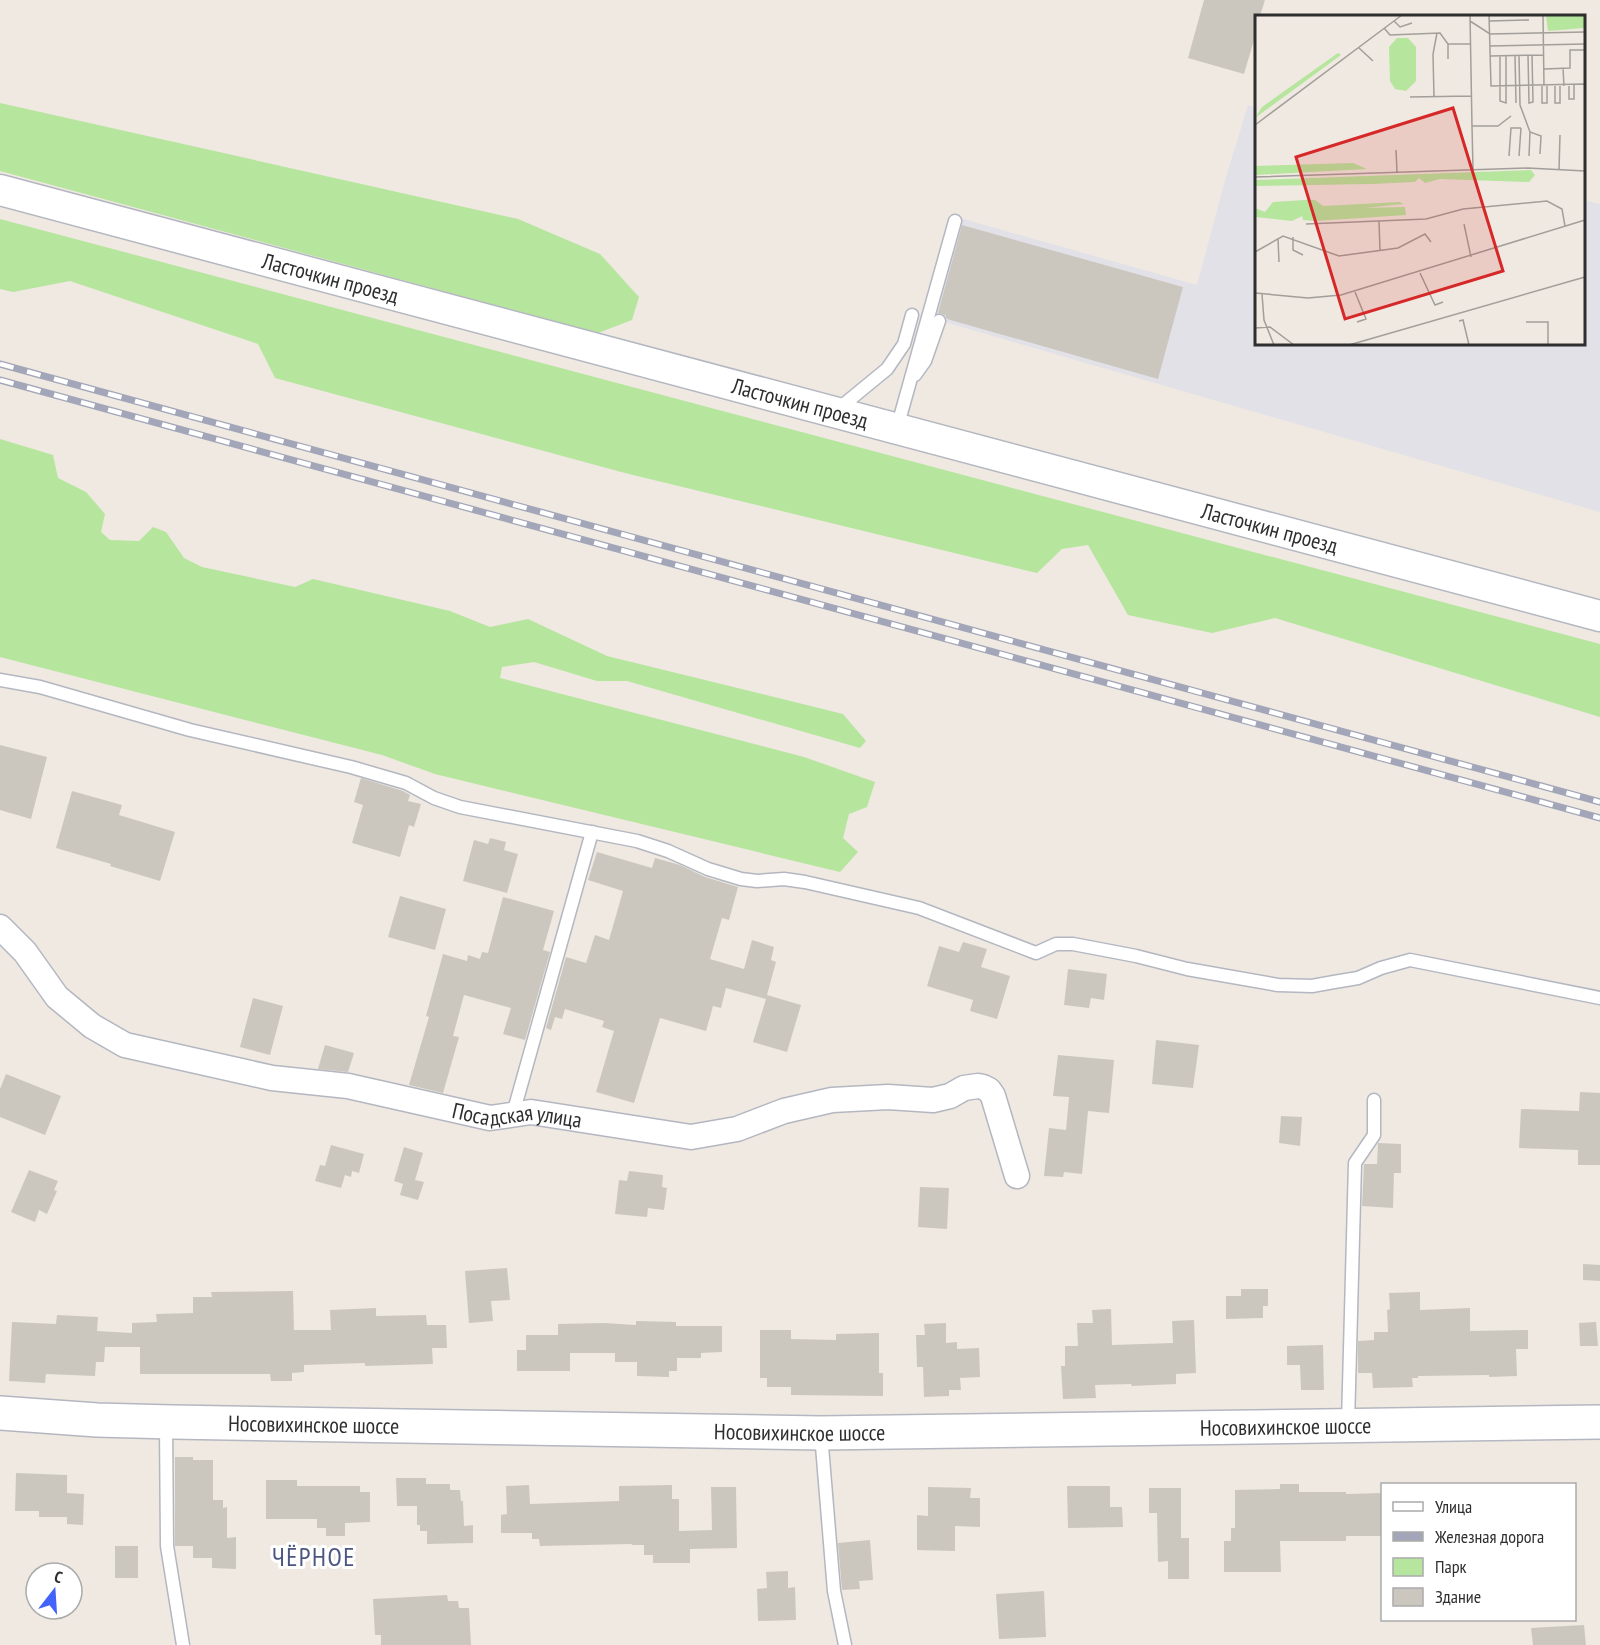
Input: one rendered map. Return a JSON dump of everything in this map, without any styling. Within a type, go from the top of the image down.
[{"type":"main road","name":"Носовихинское шоссе","points":[[0,1413],[97,1420],[821,1433],[1600,1422]]},
{"type":"street","name":"Ласточкин проезд","points":[[0,190],[1600,616]]},
{"type":"street","name":"Посадская улица","points":[[0,927],[25,952],[57,996],[92,1026],[125,1045],[272,1078],[348,1086],[490,1118],[531,1112],[691,1137],[738,1129],[784,1111],[832,1100],[888,1097],[933,1100],[950,1096],[964,1088],[978,1086],[989,1090],[993,1096],[1017,1176]]},
{"type":"lane","points":[[897,428],[955,221]]},
{"type":"lane","points":[[835,412],[887,369],[904,344],[912,315]]},
{"type":"lane","points":[[910,381],[925,361],[939,321]]},
{"type":"lane","points":[[0,680],[40,687],[190,730],[351,767],[406,783],[434,798],[460,807],[637,841],[668,851],[708,869],[741,879],[757,881],[784,879],[805,882],[919,908],[1036,953],[1056,944],[1073,944],[1187,969],[1278,985],[1312,986],[1358,978],[1381,968],[1410,960],[1600,998]]},
{"type":"lane","points":[[513,1114],[592,832]]},
{"type":"lane","points":[[1348,1425],[1355,1163],[1374,1135],[1374,1100]]},
{"type":"lane","points":[[166,1421],[166,1546],[183,1645]]},
{"type":"lane","points":[[821,1433],[834,1591],[845,1645]]},
{"type":"shaded area","points":[[1248,105],[1255,108],[1255,345],[1585,345],[1585,200],[1600,204],[1600,512],[931,318],[960,218],[1197,285]]},
{"type":"green space","points":[[0,103],[518,219],[600,254],[639,297],[632,320],[598,333],[0,171]]},
{"type":"green space","points":[[0,219],[1600,644],[1600,717],[1275,618],[1212,633],[1128,615],[1088,545],[1062,549],[1037,573],[625,473],[275,378],[258,344],[70,281],[13,292],[0,289]]},
{"type":"green space","points":[[0,439],[53,455],[58,478],[86,492],[105,514],[101,532],[110,540],[139,541],[153,527],[166,532],[184,558],[202,567],[295,587],[313,579],[450,611],[490,627],[528,619],[607,656],[843,714],[866,741],[860,748],[627,681],[597,681],[534,662],[502,667],[500,678],[804,757],[875,782],[867,807],[849,814],[843,838],[858,852],[840,872],[435,774],[382,755],[0,657]]},
{"type":"building","points":[[1204,0],[1265,0],[1260,15],[1255,15],[1255,37],[1244,74],[1188,58]]},
{"type":"building","points":[[962,225],[1183,287],[1158,379],[947,319],[945,315],[938,313]]},
{"type":"building","points":[[0,745],[47,757],[31,819],[0,810]]},
{"type":"building","points":[[361,778],[403,791],[410,795],[408,801],[421,804],[414,827],[409,825],[400,857],[352,843],[363,805],[354,802]]},
{"type":"building","points":[[72,791],[122,805],[119,815],[175,832],[160,881],[56,848]]},
{"type":"building","points":[[490,838],[506,842],[504,850],[518,854],[507,893],[463,881],[474,840],[488,844]]},
{"type":"building","points":[[597,852],[652,868],[655,858],[738,887],[729,920],[722,918],[710,959],[744,969],[752,940],[774,947],[771,960],[776,962],[767,995],[801,1005],[787,1052],[753,1042],[766,999],[726,988],[721,1008],[713,1006],[706,1031],[660,1018],[634,1103],[596,1092],[614,1031],[602,1027],[604,1021],[565,1009],[562,1019],[555,1017],[551,1030],[546,1028],[566,957],[586,963],[595,935],[609,940],[623,891],[588,880]]},
{"type":"building","points":[[400,896],[446,909],[435,950],[388,937]]},
{"type":"building","points":[[503,897],[554,911],[543,950],[550,952],[525,1040],[503,1034],[511,1008],[464,995],[453,1036],[459,1037],[443,1093],[409,1085],[429,1017],[426,1016],[443,954],[467,961],[468,955],[480,959],[482,952],[488,953]]},
{"type":"building","points":[[963,942],[987,949],[981,967],[1010,976],[997,1019],[970,1011],[973,1000],[927,986],[939,946],[959,952]]},
{"type":"building","points":[[1068,969],[1107,974],[1104,1000],[1091,998],[1089,1008],[1064,1005]]},
{"type":"building","points":[[253,998],[283,1006],[270,1055],[240,1047]]},
{"type":"building","points":[[1156,1040],[1199,1045],[1193,1088],[1152,1084]]},
{"type":"building","points":[[325,1045],[354,1053],[348,1072],[318,1069]]},
{"type":"building","points":[[1058,1055],[1114,1060],[1109,1113],[1088,1111],[1082,1174],[1064,1172],[1063,1177],[1044,1176],[1049,1128],[1066,1130],[1069,1097],[1053,1096]]},
{"type":"building","points":[[6,1074],[61,1096],[45,1135],[0,1117],[0,1089]]},
{"type":"building","points":[[1580,1092],[1600,1093],[1600,1165],[1578,1165],[1578,1150],[1519,1148],[1521,1109],[1579,1111]]},
{"type":"building","points":[[1281,1116],[1302,1117],[1300,1146],[1279,1143]]},
{"type":"building","points":[[1378,1143],[1401,1144],[1401,1173],[1394,1173],[1393,1208],[1362,1206],[1364,1164],[1377,1164]]},
{"type":"building","points":[[331,1145],[364,1154],[359,1173],[352,1171],[351,1177],[345,1175],[341,1188],[315,1181],[320,1165],[325,1166]]},
{"type":"building","points":[[404,1147],[423,1153],[415,1180],[424,1182],[418,1200],[400,1195],[403,1184],[394,1181]]},
{"type":"building","points":[[29,1170],[58,1181],[54,1190],[57,1191],[47,1214],[39,1210],[35,1222],[11,1212]]},
{"type":"building","points":[[629,1171],[663,1175],[662,1187],[667,1188],[664,1210],[648,1208],[647,1217],[615,1214],[619,1180],[627,1181]]},
{"type":"building","points":[[920,1187],[949,1188],[947,1229],[918,1227]]},
{"type":"building","points":[[1583,1264],[1600,1265],[1600,1281],[1583,1280]]},
{"type":"building","points":[[507,1268],[510,1300],[491,1301],[493,1321],[469,1323],[465,1271]]},
{"type":"building","points":[[1241,1289],[1268,1289],[1268,1306],[1263,1306],[1263,1318],[1226,1319],[1226,1296],[1241,1296]]},
{"type":"building","points":[[293,1291],[294,1330],[331,1330],[330,1310],[376,1308],[376,1316],[426,1315],[427,1325],[446,1325],[447,1348],[432,1348],[433,1364],[304,1365],[304,1372],[292,1373],[292,1381],[271,1381],[270,1374],[140,1374],[140,1347],[105,1347],[104,1362],[96,1362],[95,1376],[46,1374],[45,1383],[9,1381],[12,1322],[56,1324],[57,1315],[98,1317],[97,1331],[132,1333],[132,1323],[157,1322],[156,1314],[193,1313],[193,1297],[212,1297],[211,1292]]},
{"type":"building","points":[[1420,1292],[1420,1310],[1470,1308],[1470,1331],[1528,1330],[1528,1349],[1516,1349],[1517,1376],[1418,1376],[1418,1378],[1412,1378],[1413,1387],[1373,1388],[1372,1373],[1358,1373],[1358,1341],[1374,1340],[1374,1332],[1388,1332],[1389,1293]]},
{"type":"building","points":[[1111,1309],[1112,1345],[1173,1343],[1172,1321],[1194,1320],[1196,1373],[1176,1374],[1176,1384],[1095,1385],[1096,1398],[1063,1399],[1061,1366],[1065,1366],[1065,1346],[1078,1346],[1077,1323],[1093,1323],[1092,1310]]},
{"type":"building","points":[[636,1321],[676,1322],[676,1326],[722,1326],[722,1352],[701,1353],[701,1358],[677,1358],[677,1371],[669,1371],[669,1377],[637,1376],[637,1362],[615,1362],[615,1353],[570,1353],[570,1371],[517,1371],[517,1350],[526,1350],[526,1335],[558,1335],[558,1324],[636,1325]]},
{"type":"building","points":[[1596,1322],[1598,1346],[1580,1346],[1579,1323]]},
{"type":"building","points":[[946,1323],[946,1343],[957,1342],[957,1349],[979,1348],[980,1377],[960,1378],[961,1390],[949,1390],[949,1396],[924,1397],[923,1367],[917,1367],[916,1335],[925,1335],[924,1324]]},
{"type":"building","points":[[760,1330],[791,1330],[791,1339],[836,1340],[836,1334],[879,1333],[879,1373],[883,1373],[883,1396],[791,1395],[791,1387],[767,1387],[767,1378],[760,1378]]},
{"type":"building","points":[[1323,1345],[1324,1390],[1301,1390],[1300,1365],[1287,1365],[1287,1346]]},
{"type":"building","points":[[175,1457],[213,1460],[213,1500],[223,1500],[223,1508],[227,1507],[227,1538],[236,1537],[236,1569],[212,1568],[212,1558],[193,1558],[193,1546],[175,1546]]},
{"type":"building","points":[[16,1473],[67,1475],[67,1493],[84,1494],[83,1525],[67,1524],[67,1517],[39,1517],[39,1511],[15,1511]]},
{"type":"building","points":[[396,1478],[426,1478],[426,1484],[450,1484],[450,1490],[460,1490],[464,1526],[473,1525],[473,1543],[427,1544],[427,1531],[420,1531],[420,1525],[417,1525],[417,1506],[397,1506]]},
{"type":"building","points":[[266,1480],[297,1480],[297,1486],[360,1486],[360,1492],[370,1492],[370,1522],[345,1523],[345,1536],[326,1536],[326,1528],[317,1528],[317,1519],[266,1519]]},
{"type":"building","points":[[1280,1484],[1299,1484],[1299,1492],[1381,1493],[1381,1536],[1346,1536],[1346,1541],[1280,1541],[1281,1572],[1224,1572],[1224,1541],[1231,1541],[1231,1528],[1235,1528],[1235,1490],[1280,1489]]},
{"type":"building","points":[[529,1485],[530,1504],[619,1501],[619,1486],[672,1485],[672,1499],[679,1499],[679,1531],[712,1530],[711,1487],[736,1487],[737,1548],[690,1549],[690,1563],[653,1563],[653,1555],[644,1555],[644,1545],[540,1546],[539,1539],[532,1539],[532,1533],[501,1533],[501,1515],[507,1514],[506,1486]]},
{"type":"building","points":[[1067,1486],[1110,1486],[1110,1507],[1122,1507],[1123,1527],[1068,1528]]},
{"type":"building","points":[[928,1487],[971,1488],[970,1498],[980,1498],[980,1527],[955,1526],[955,1551],[917,1550],[917,1515],[928,1516]]},
{"type":"building","points":[[1149,1488],[1181,1488],[1181,1538],[1189,1538],[1189,1579],[1168,1579],[1168,1561],[1158,1562],[1157,1513],[1149,1513]]},
{"type":"building","points":[[870,1540],[873,1580],[859,1581],[860,1589],[842,1590],[838,1543]]},
{"type":"building","points":[[115,1546],[138,1546],[138,1578],[115,1578]]},
{"type":"building","points":[[788,1571],[788,1588],[795,1587],[796,1620],[758,1621],[757,1589],[767,1588],[766,1572]]},
{"type":"building","points":[[1044,1591],[1046,1637],[999,1639],[996,1594]]},
{"type":"building","points":[[447,1595],[448,1601],[458,1601],[459,1608],[469,1608],[471,1645],[381,1645],[381,1635],[375,1635],[373,1599]]},
{"type":"building","points":[[1584,1625],[1586,1645],[1533,1645],[1531,1628]]},
{"type":"railway","points":[[0,364],[1600,802]]},
{"type":"railway","points":[[0,380],[1600,818]]},
{"type":"district","name":"ЧЁРНОЕ","points":[[314,1556]]}]
